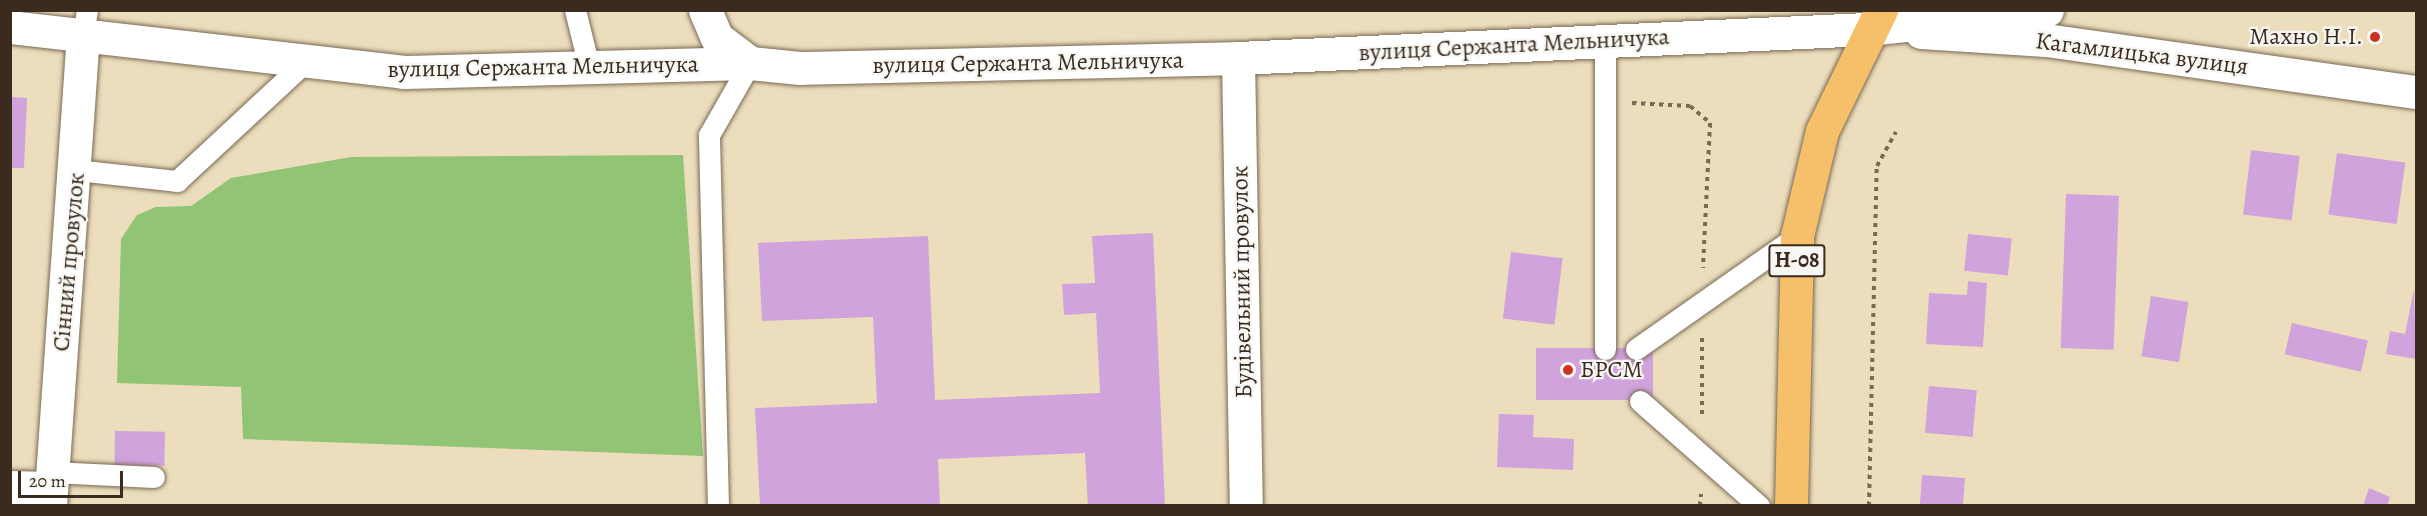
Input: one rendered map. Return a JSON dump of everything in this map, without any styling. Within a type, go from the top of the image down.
[{"type":"main road","name":"Н-08","points":[[1791,506],[1797,236],[1822,131],[1874,20]]},
{"type":"street","points":[[705,10],[717,38],[750,63]]},
{"type":"street","name":"вулиця Сержанта Мельничука","points":[[10,27],[85,23],[306,61],[403,72],[590,71],[750,63],[800,68],[1238,58],[1605,41],[1874,20],[2047,10]]},
{"type":"street","name":"Кагамлицька вулиця","points":[[1874,20],[2046,40],[2416,92]]},
{"type":"street","name":"Сінний провулок","points":[[51,489],[85,23]]},
{"type":"street","name":"Будівельний провулок","points":[[1238,58],[1246,506]]},
{"type":"street","points":[[10,487],[51,489]]},
{"type":"lane","points":[[575,10],[590,71]]},
{"type":"lane","points":[[1605,41],[1605,349]]},
{"type":"lane","points":[[76,170],[177,181],[306,61]]},
{"type":"lane","points":[[718,506],[709,135],[750,63]]},
{"type":"lane","points":[[1636,349],[1797,236]]},
{"type":"lane","points":[[1640,401],[1759,506]]},
{"type":"lane","points":[[51,489],[154,477]]},
{"type":"path","points":[[1605,102],[1690,106],[1710,123],[1702,303],[1700,506]]},
{"type":"path","points":[[1869,506],[1876,166],[1896,132]]},
{"type":"green space","points":[[683,155],[703,456],[243,439],[241,387],[117,383],[121,239],[137,215],[156,207],[191,206],[231,178],[351,157]]},
{"type":"building","points":[[10,97],[27,98],[24,168],[10,168]]},
{"type":"building","points":[[2251,150],[2300,156],[2292,220],[2243,215]]},
{"type":"building","points":[[2337,153],[2405,163],[2397,224],[2328,214]]},
{"type":"building","points":[[2066,194],[2119,196],[2114,350],[2061,348]]},
{"type":"building","points":[[1153,233],[1165,506],[1088,506],[1085,453],[938,459],[940,506],[760,506],[755,408],[877,403],[873,317],[762,321],[758,243],[928,236],[935,400],[1100,393],[1096,313],[1064,315],[1062,284],[1095,283],[1092,236]]},
{"type":"building","points":[[1968,234],[2012,239],[2008,275],[1964,271]]},
{"type":"building","points":[[1511,252],[1563,258],[1554,325],[1503,319]]},
{"type":"building","points":[[1968,281],[1987,283],[1983,347],[1926,344],[1929,293],[1967,295]]},
{"type":"building","points":[[2414,289],[2416,359],[2386,354],[2390,331],[2405,334]]},
{"type":"building","points":[[2151,296],[2189,302],[2179,362],[2141,356]]},
{"type":"building","points":[[2292,323],[2368,341],[2361,372],[2285,354]]},
{"type":"building","points":[[1536,348],[1653,348],[1653,400],[1536,400]]},
{"type":"building","points":[[1929,386],[1977,390],[1973,437],[1925,433]]},
{"type":"building","points":[[1499,414],[1534,415],[1533,437],[1574,439],[1573,470],[1497,467]]},
{"type":"building","points":[[115,431],[165,432],[164,466],[114,465]]},
{"type":"building","points":[[1922,475],[1965,478],[1963,506],[1920,506]]},
{"type":"building","points":[[2369,488],[2390,497],[2387,506],[2363,506]]},
{"type":"place","name":"Махно Н.І.","points":[[2375,37]]},
{"type":"place","name":"БРСМ","points":[[1568,370]]}]
